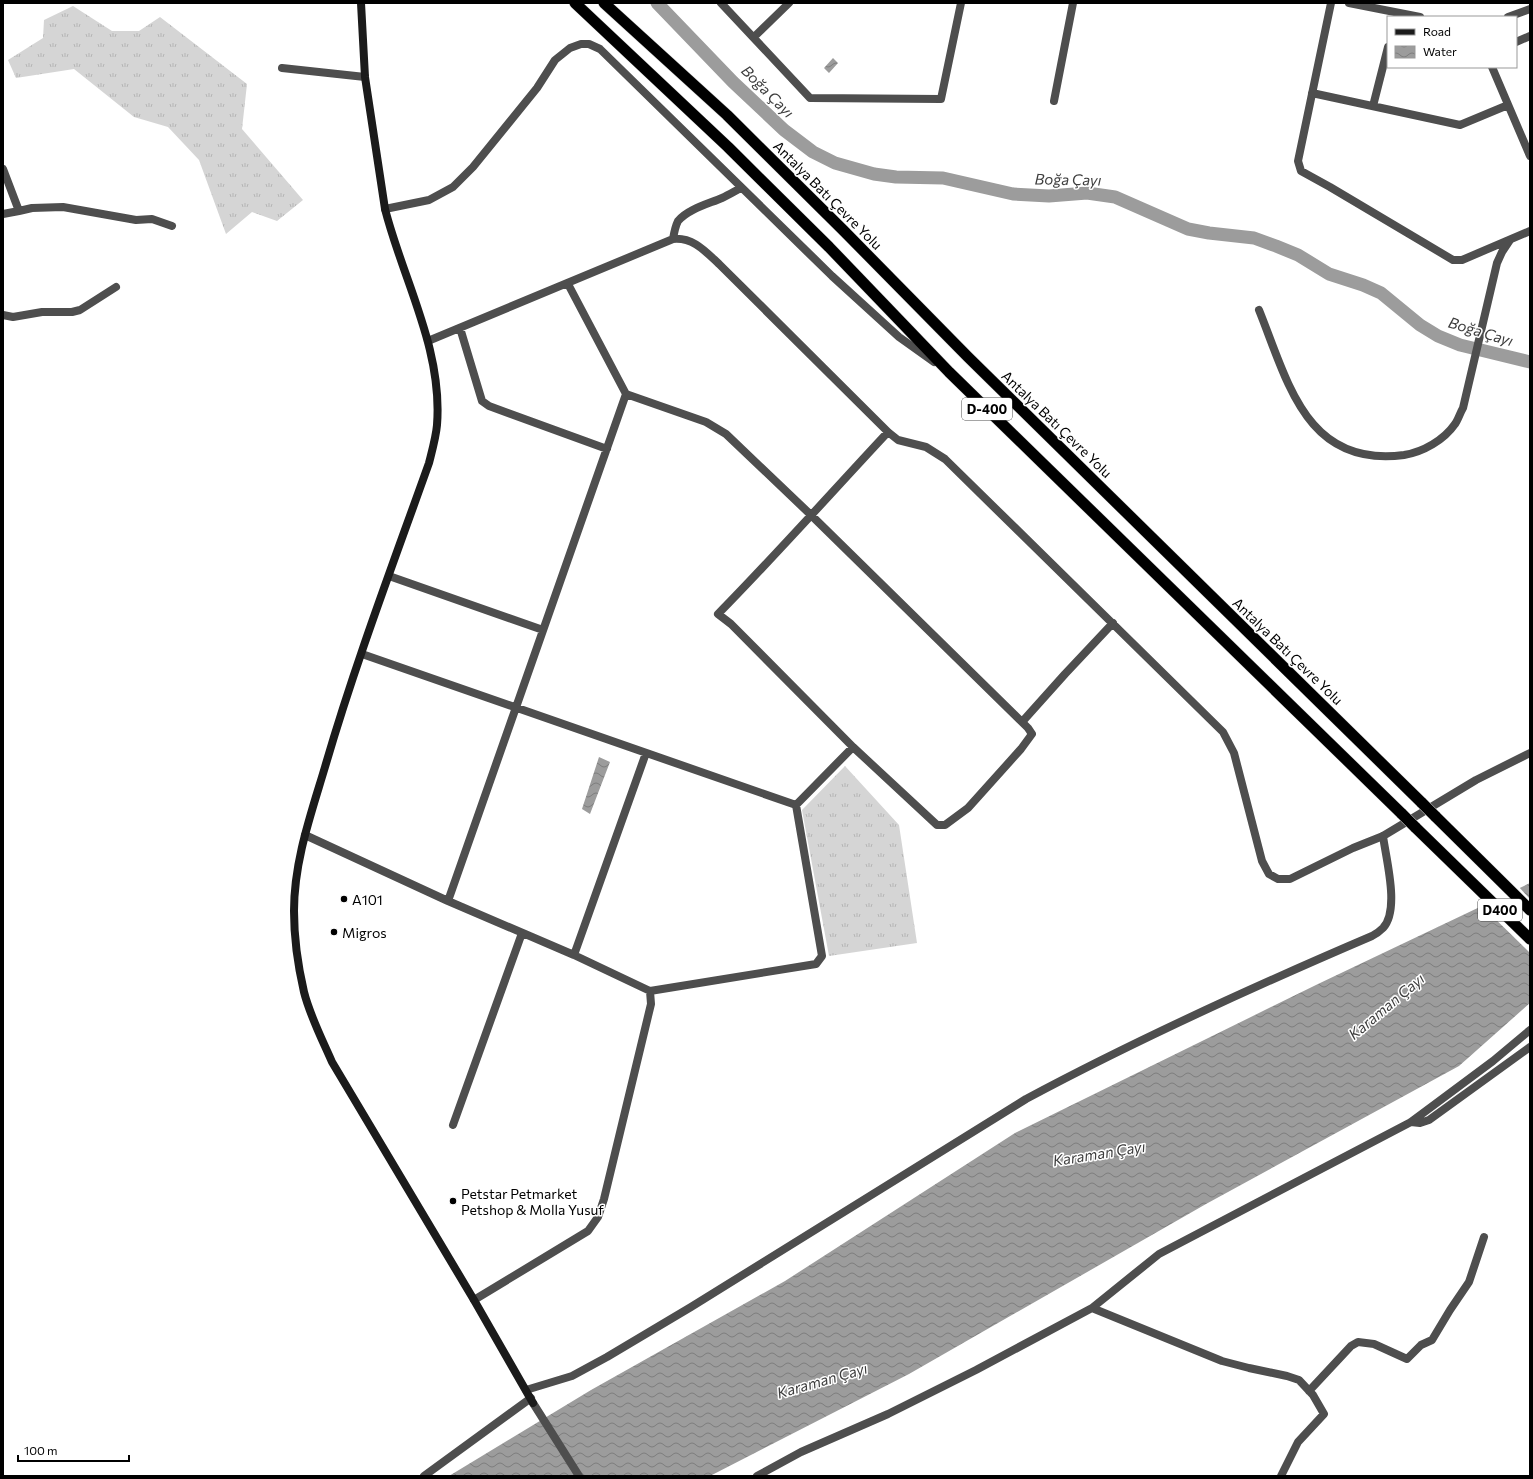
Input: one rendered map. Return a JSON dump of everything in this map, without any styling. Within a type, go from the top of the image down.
[{"type":"highway","name":"D-400","points":[[575,3],[751,169],[829,246],[950,372],[1402,814]]},
{"type":"highway","name":"Antalya Batı Çevre Yolu","points":[[604,3],[727,115],[973,362],[1530,910]]},
{"type":"highway","name":"D400","points":[[1402,814],[1530,939]]},
{"type":"main road","points":[[361,3],[365,77],[385,209],[390,230],[428,341],[438,397],[437,426],[429,463],[336,731],[305,835],[297,869],[294,911],[298,956],[304,993],[332,1062],[474,1300],[532,1401]]},
{"type":"street","points":[[721,3],[810,98],[941,99],[961,3]]},
{"type":"street","points":[[754,37],[789,3]]},
{"type":"street","points":[[1054,101],[1073,3]]},
{"type":"street","points":[[1331,3],[1298,161],[1302,171],[1453,260],[1462,260],[1530,231]]},
{"type":"street","points":[[1349,3],[1396,15],[1408,16]]},
{"type":"street","points":[[1511,16],[1530,9]]},
{"type":"street","points":[[1517,42],[1530,36]]},
{"type":"street","points":[[385,209],[429,200],[453,187],[473,167],[538,88],[555,60],[570,48],[581,44],[589,44],[600,49],[832,276],[899,337],[950,372]]},
{"type":"street","points":[[1374,106],[1387,51]]},
{"type":"street","points":[[282,68],[365,77]]},
{"type":"street","points":[[1492,68],[1530,156]]},
{"type":"street","points":[[1312,93],[1460,125],[1508,105]]},
{"type":"street","points":[[3,169],[19,211]]},
{"type":"street","points":[[673,239],[678,222],[685,215],[741,188]]},
{"type":"street","points":[[3,214],[32,208],[63,207],[136,220],[152,219],[172,226]]},
{"type":"street","points":[[428,341],[673,239],[680,238],[687,240],[701,248],[888,432],[898,440],[926,447],[945,459],[1223,732],[1234,753],[1262,861],[1269,874],[1278,879],[1290,880],[1353,848],[1383,836],[1476,780],[1530,753]]},
{"type":"street","points":[[1259,310],[1292,393],[1307,418],[1321,433],[1334,443],[1352,451],[1390,457],[1411,454],[1427,448],[1456,424],[1463,408],[1497,263],[1510,240]]},
{"type":"street","points":[[568,284],[626,394],[706,422],[726,434],[811,515],[1028,728],[1032,734],[1021,749],[968,808],[945,825],[937,825],[853,747],[731,624],[718,614],[811,515],[888,432]]},
{"type":"street","points":[[3,315],[13,317],[42,312],[72,312],[80,310],[116,287]]},
{"type":"street","points":[[460,328],[482,401],[488,406],[607,449]]},
{"type":"street","points":[[448,901],[626,394]]},
{"type":"street","points":[[389,576],[543,630]]},
{"type":"street","points":[[1022,722],[1113,623]]},
{"type":"street","points":[[362,654],[796,805]]},
{"type":"street","points":[[796,805],[853,747]]},
{"type":"street","points":[[574,955],[646,753]]},
{"type":"street","points":[[305,835],[448,901],[574,955],[650,991],[816,964],[822,956],[796,805]]},
{"type":"street","points":[[526,1390],[572,1376],[607,1357],[691,1307],[1026,1099],[1271,980],[1372,936],[1384,928],[1390,912],[1392,895],[1383,836]]},
{"type":"street","points":[[453,1125],[522,933]]},
{"type":"street","points":[[474,1300],[588,1231],[598,1217],[606,1192],[652,1004],[650,991]]},
{"type":"street","points":[[757,1476],[801,1452],[888,1414],[976,1370],[1092,1308],[1159,1254],[1411,1122],[1494,1061],[1530,1030]]},
{"type":"street","points":[[1411,1122],[1429,1120],[1530,1046]]},
{"type":"street","points":[[1309,1391],[1350,1346],[1358,1342],[1374,1344],[1407,1359],[1420,1345],[1432,1340],[1469,1282],[1484,1236]]},
{"type":"street","points":[[1092,1308],[1222,1361],[1299,1380],[1309,1391],[1324,1414],[1298,1442],[1281,1476]]},
{"type":"street","points":[[424,1476],[532,1401],[579,1476]]},
{"type":"green space","points":[[73,6],[112,31],[139,31],[160,17],[247,84],[242,129],[303,200],[277,221],[252,212],[226,234],[199,160],[168,127],[134,117],[74,69],[16,78],[8,60],[43,38],[44,20]]},
{"type":"green space","points":[[845,766],[899,825],[917,943],[829,956],[802,810]]},
{"type":"water","points":[[833,58],[838,63],[829,73],[824,68]]},
{"type":"water","points":[[599,757],[610,762],[590,814],[582,809]]},
{"type":"water","name":"Karaman Çayı","points":[[1530,883],[1530,1003],[1459,1066],[1206,1204],[909,1374],[710,1476],[449,1476],[591,1390],[785,1281],[1015,1133],[1318,984]]},
{"type":"pier","points":[[1518,886],[1530,899],[1530,953],[1480,904]]},
{"type":"waterway","name":"Boğa Çayı","points":[[657,3],[733,82],[784,130],[813,152],[835,163],[874,174],[896,177],[943,178],[1013,194],[1049,196],[1087,193],[1115,197],[1188,229],[1254,238],[1276,246],[1298,255],[1329,274],[1363,285],[1381,293],[1420,325],[1438,336],[1460,345],[1530,362]]},
{"type":"place","name":"A101","points":[[344,899]]},
{"type":"place","name":"Migros","points":[[334,932]]},
{"type":"place","name":"Petstar Petmarket Petshop & Molla Yusuf","points":[[453,1201]]}]
